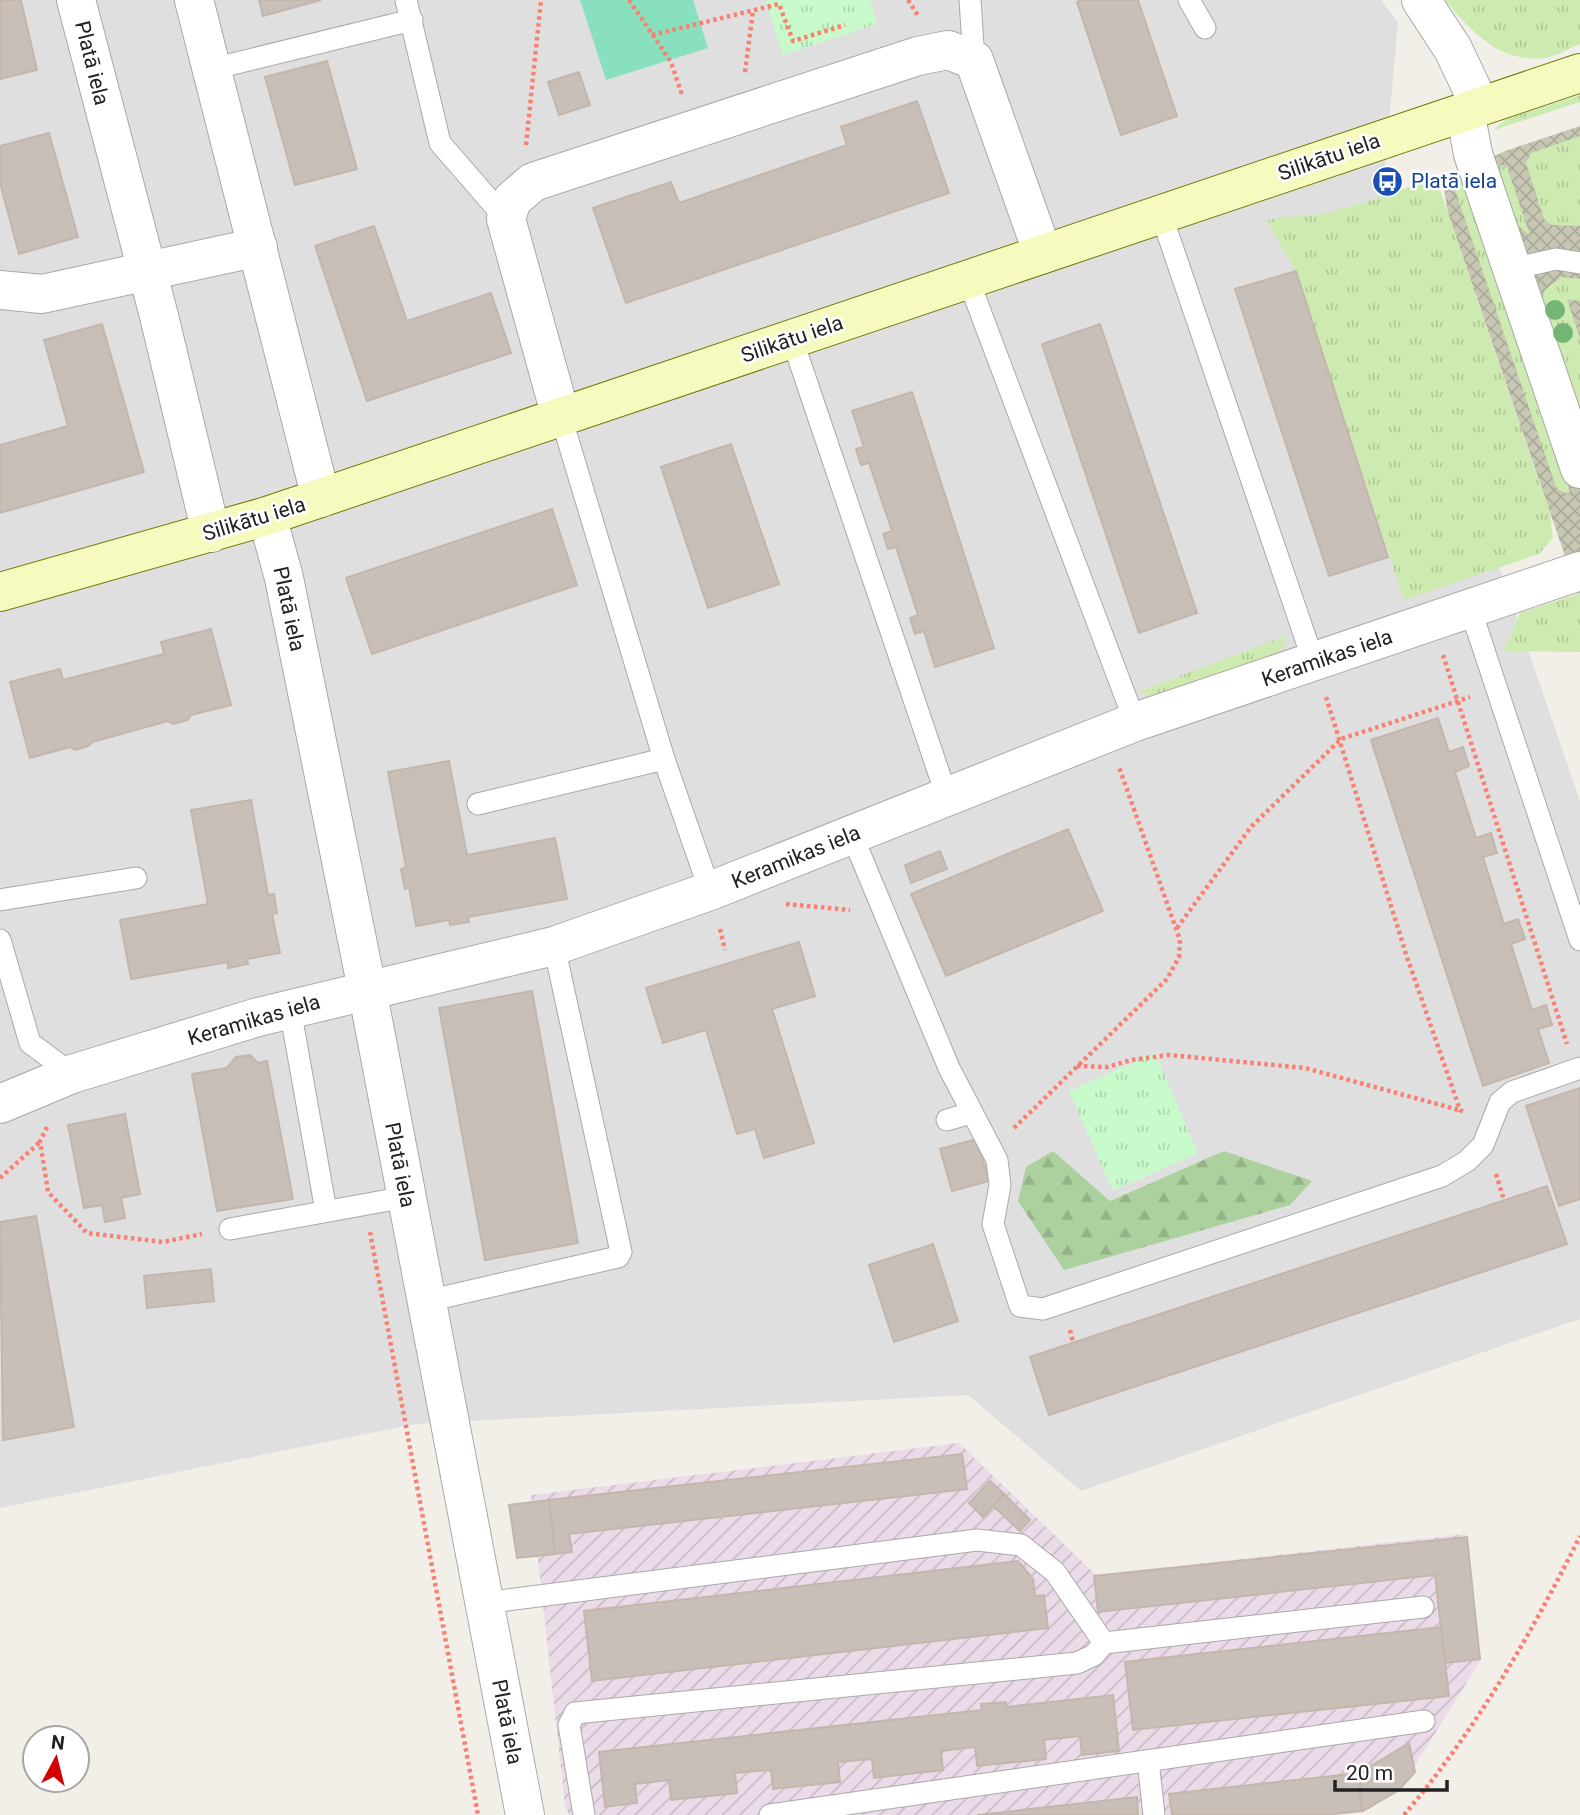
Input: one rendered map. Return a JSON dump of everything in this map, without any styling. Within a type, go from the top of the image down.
[{"type":"main road","name":"Silikātu iela","points":[[0,592],[267,516],[1580,73]]},
{"type":"street","name":"Platā iela","points":[[76,0],[211,533]]},
{"type":"street","points":[[194,0],[321,498]]},
{"type":"street","points":[[1422,0],[1453,49],[1472,109],[1473,154],[1580,469]]},
{"type":"street","points":[[561,417],[506,219],[512,200],[533,182],[918,56],[948,50],[974,60],[1043,254]]},
{"type":"street","points":[[0,289],[42,294],[146,274],[258,247]]},
{"type":"street","name":"Platā iela","points":[[267,516],[284,579],[367,989],[525,1815]]},
{"type":"street","name":"Keramikas iela","points":[[0,1104],[72,1074],[290,1009],[554,946],[710,891],[1121,728],[1580,571]]},
{"type":"lane","points":[[970,0],[974,60]]},
{"type":"lane","points":[[1189,0],[1205,28]]},
{"type":"lane","points":[[212,69],[409,10],[440,143],[506,219]]},
{"type":"lane","points":[[1161,214],[1314,663]]},
{"type":"lane","points":[[1512,269],[1556,259],[1580,263]]},
{"type":"lane","points":[[968,279],[1121,728]]},
{"type":"lane","points":[[792,339],[947,797]]},
{"type":"lane","points":[[561,417],[664,759],[710,891]]},
{"type":"lane","points":[[1470,608],[1580,940]]},
{"type":"lane","points":[[478,804],[664,759]]},
{"type":"lane","points":[[852,835],[971,1113],[997,1160],[1000,1185],[993,1224],[1020,1306],[1043,1310],[1442,1175],[1467,1161],[1483,1144],[1500,1102],[1512,1092],[1577,1069]]},
{"type":"lane","points":[[0,900],[136,878]]},
{"type":"lane","points":[[0,940],[30,1043],[72,1074]]},
{"type":"lane","points":[[427,1301],[618,1257],[621,1252],[622,1246],[554,946]]},
{"type":"lane","points":[[290,1009],[326,1211]]},
{"type":"lane","points":[[947,1120],[971,1113]]},
{"type":"lane","points":[[230,1229],[406,1196]]},
{"type":"lane","points":[[484,1604],[977,1541],[1021,1545],[1055,1572],[1104,1643]]},
{"type":"lane","points":[[584,1815],[569,1725],[575,1713],[1077,1663],[1094,1656],[1104,1643],[1423,1607]]},
{"type":"lane","points":[[771,1815],[1424,1721]]},
{"type":"lane","points":[[1148,1761],[1154,1815]]},
{"type":"path","points":[[533,182],[526,144],[541,0]]},
{"type":"path","points":[[629,0],[671,62],[693,130]]},
{"type":"path","points":[[652,35],[779,4],[793,41],[845,25]]},
{"type":"path","points":[[739,114],[754,11]]},
{"type":"path","points":[[1432,621],[1577,1069]]},
{"type":"path","points":[[1314,663],[1341,739],[1406,954],[1460,1110]]},
{"type":"path","points":[[1177,929],[1251,827],[1341,739],[1496,689]]},
{"type":"path","points":[[997,1160],[1017,1124],[1167,979],[1179,957],[1181,940],[1121,728]]},
{"type":"path","points":[[779,905],[841,908],[887,919]]},
{"type":"path","points":[[1077,1066],[1107,1067],[1131,1060],[1169,1055],[1305,1068],[1492,1118]]},
{"type":"path","points":[[0,1178],[40,1141],[72,1074]]},
{"type":"path","points":[[40,1141],[48,1192],[87,1233],[163,1242],[230,1229]]},
{"type":"path","points":[[365,1204],[478,1815]]},
{"type":"path","points":[[1404,1815],[1468,1732],[1511,1662],[1580,1536]]},
{"type":"shaded area","points":[[0,0],[1381,0],[1398,22],[1380,221],[1580,801],[1580,1319],[1081,1491],[968,1395],[415,1424],[0,1508]]},
{"type":"shaded area","points":[[1580,126],[1580,600],[1448,213],[1443,182],[1505,151]]},
{"type":"shaded area","points":[[959,1443],[1096,1575],[1466,1534],[1480,1661],[1401,1788],[1357,1811],[1300,1815],[569,1815],[565,1806],[531,1495]]},
{"type":"green space","points":[[580,0],[693,0],[708,48],[606,80]]},
{"type":"green space","points":[[765,0],[870,0],[877,24],[783,55]]},
{"type":"green space","points":[[1445,0],[1580,0],[1580,44],[1549,57],[1528,58],[1513,55],[1487,42],[1465,23]]},
{"type":"green space","points":[[1580,95],[1580,102],[1494,130],[1506,119]]},
{"type":"green space","points":[[1580,136],[1580,226],[1552,225],[1544,219],[1526,163],[1531,153]]},
{"type":"green space","points":[[1495,163],[1507,167],[1530,235],[1522,229],[1511,213]]},
{"type":"green space","points":[[1462,175],[1570,492],[1564,493],[1556,487],[1454,187]]},
{"type":"green space","points":[[1425,181],[1440,190],[1550,513],[1553,538],[1539,554],[1404,600],[1296,271],[1267,221],[1334,211]]},
{"type":"green space","points":[[1561,277],[1580,279],[1580,301],[1567,299],[1580,338],[1580,414],[1542,300],[1545,290]]},
{"type":"green space","points":[[1580,593],[1580,652],[1504,651],[1520,613]]},
{"type":"green space","points":[[1285,636],[1286,643],[1276,654],[1150,697],[1140,691]]},
{"type":"green space","points":[[1155,1053],[1198,1153],[1113,1191],[1069,1091]]},
{"type":"green space","points":[[1053,1151],[1110,1201],[1224,1151],[1312,1181],[1290,1205],[1064,1270],[1018,1201],[1026,1167]]},
{"type":"building","points":[[0,0],[21,0],[37,70],[0,79]]},
{"type":"building","points":[[259,0],[321,0],[263,16]]},
{"type":"building","points":[[1138,0],[1177,116],[1121,135],[1077,2]]},
{"type":"building","points":[[327,61],[357,169],[295,185],[265,77]]},
{"type":"building","points":[[579,72],[590,105],[559,115],[548,82]]},
{"type":"building","points":[[917,101],[949,193],[626,303],[593,208],[671,182],[679,203],[847,145],[841,127]]},
{"type":"building","points":[[49,133],[78,237],[19,254],[0,183],[0,146]]},
{"type":"building","points":[[374,226],[407,321],[491,293],[511,353],[367,401],[315,246]]},
{"type":"building","points":[[1296,271],[1388,557],[1329,576],[1235,289]]},
{"type":"building","points":[[102,324],[144,472],[0,513],[0,445],[68,426],[44,340]]},
{"type":"building","points":[[1100,324],[1197,613],[1139,633],[1042,344]]},
{"type":"building","points":[[912,392],[994,648],[935,667],[924,631],[915,634],[910,618],[918,615],[896,547],[888,549],[883,534],[892,531],[869,463],[861,465],[856,449],[864,447],[852,411]]},
{"type":"building","points":[[731,444],[779,584],[708,608],[661,467]]},
{"type":"building","points":[[552,509],[577,585],[372,654],[346,578]]},
{"type":"building","points":[[211,629],[231,705],[191,715],[188,720],[173,724],[168,721],[92,742],[89,746],[75,750],[70,747],[30,758],[10,682],[60,669],[63,680],[164,654],[161,642]]},
{"type":"building","points":[[1438,718],[1449,752],[1463,747],[1469,766],[1455,772],[1476,838],[1491,833],[1497,853],[1483,857],[1504,924],[1518,919],[1525,939],[1511,944],[1532,1010],[1546,1005],[1552,1025],[1538,1029],[1549,1063],[1483,1086],[1371,740]]},
{"type":"building","points":[[449,761],[467,855],[555,838],[567,899],[468,917],[469,922],[450,925],[449,920],[416,926],[409,887],[405,889],[401,869],[406,867],[388,772]]},
{"type":"building","points":[[251,800],[268,895],[274,894],[277,913],[272,914],[280,953],[247,959],[248,964],[228,968],[228,962],[131,979],[120,920],[208,904],[191,810]]},
{"type":"building","points":[[1068,829],[1103,911],[946,976],[911,894]]},
{"type":"building","points":[[940,851],[947,869],[911,883],[905,865]]},
{"type":"building","points":[[799,942],[815,996],[772,1009],[814,1143],[764,1158],[755,1129],[737,1134],[706,1030],[663,1043],[646,988]]},
{"type":"building","points":[[532,991],[578,1243],[485,1260],[439,1008]]},
{"type":"building","points":[[250,1055],[258,1063],[267,1061],[293,1199],[217,1211],[192,1074],[227,1068],[236,1057]]},
{"type":"building","points":[[1580,1088],[1580,1199],[1559,1206],[1526,1106]]},
{"type":"building","points":[[125,1114],[140,1194],[121,1198],[125,1218],[105,1222],[102,1205],[84,1208],[68,1125]]},
{"type":"building","points":[[977,1139],[989,1181],[952,1191],[940,1149]]},
{"type":"building","points":[[1547,1186],[1567,1244],[1049,1415],[1030,1357]]},
{"type":"building","points":[[36,1216],[74,1427],[3,1440],[0,1222]]},
{"type":"building","points":[[933,1244],[958,1321],[894,1342],[869,1265]]},
{"type":"building","points":[[211,1269],[214,1301],[147,1308],[144,1276]]},
{"type":"building","points":[[962,1454],[967,1489],[569,1534],[572,1552],[555,1554],[549,1500]]},
{"type":"building","points":[[990,1481],[1004,1494],[983,1517],[969,1503]]},
{"type":"building","points":[[1004,1494],[1030,1520],[1020,1531],[993,1506]]},
{"type":"building","points":[[549,1500],[555,1554],[517,1558],[509,1505]]},
{"type":"building","points":[[1467,1537],[1480,1659],[1445,1663],[1435,1575],[1098,1612],[1094,1576]]},
{"type":"building","points":[[1018,1561],[1033,1579],[1035,1596],[1044,1595],[1048,1628],[592,1681],[584,1611]]},
{"type":"building","points":[[1441,1627],[1449,1696],[1133,1730],[1125,1662]]},
{"type":"building","points":[[1113,1695],[1119,1751],[1082,1755],[1080,1736],[1044,1740],[1046,1759],[977,1766],[975,1747],[941,1751],[943,1770],[874,1778],[872,1759],[838,1762],[840,1782],[773,1789],[771,1770],[735,1773],[737,1793],[671,1800],[669,1780],[635,1784],[637,1803],[605,1807],[599,1752],[982,1710],[981,1704],[1006,1702],[1006,1707]]},
{"type":"building","points":[[1409,1743],[1415,1772],[1399,1790],[1363,1811],[1359,1773]]},
{"type":"building","points":[[1359,1773],[1361,1811],[1324,1815],[1172,1815],[1169,1794]]},
{"type":"building","points":[[1137,1797],[1138,1815],[977,1815]]},
{"type":"place","name":"Platā iela","points":[[1388,181]]}]
